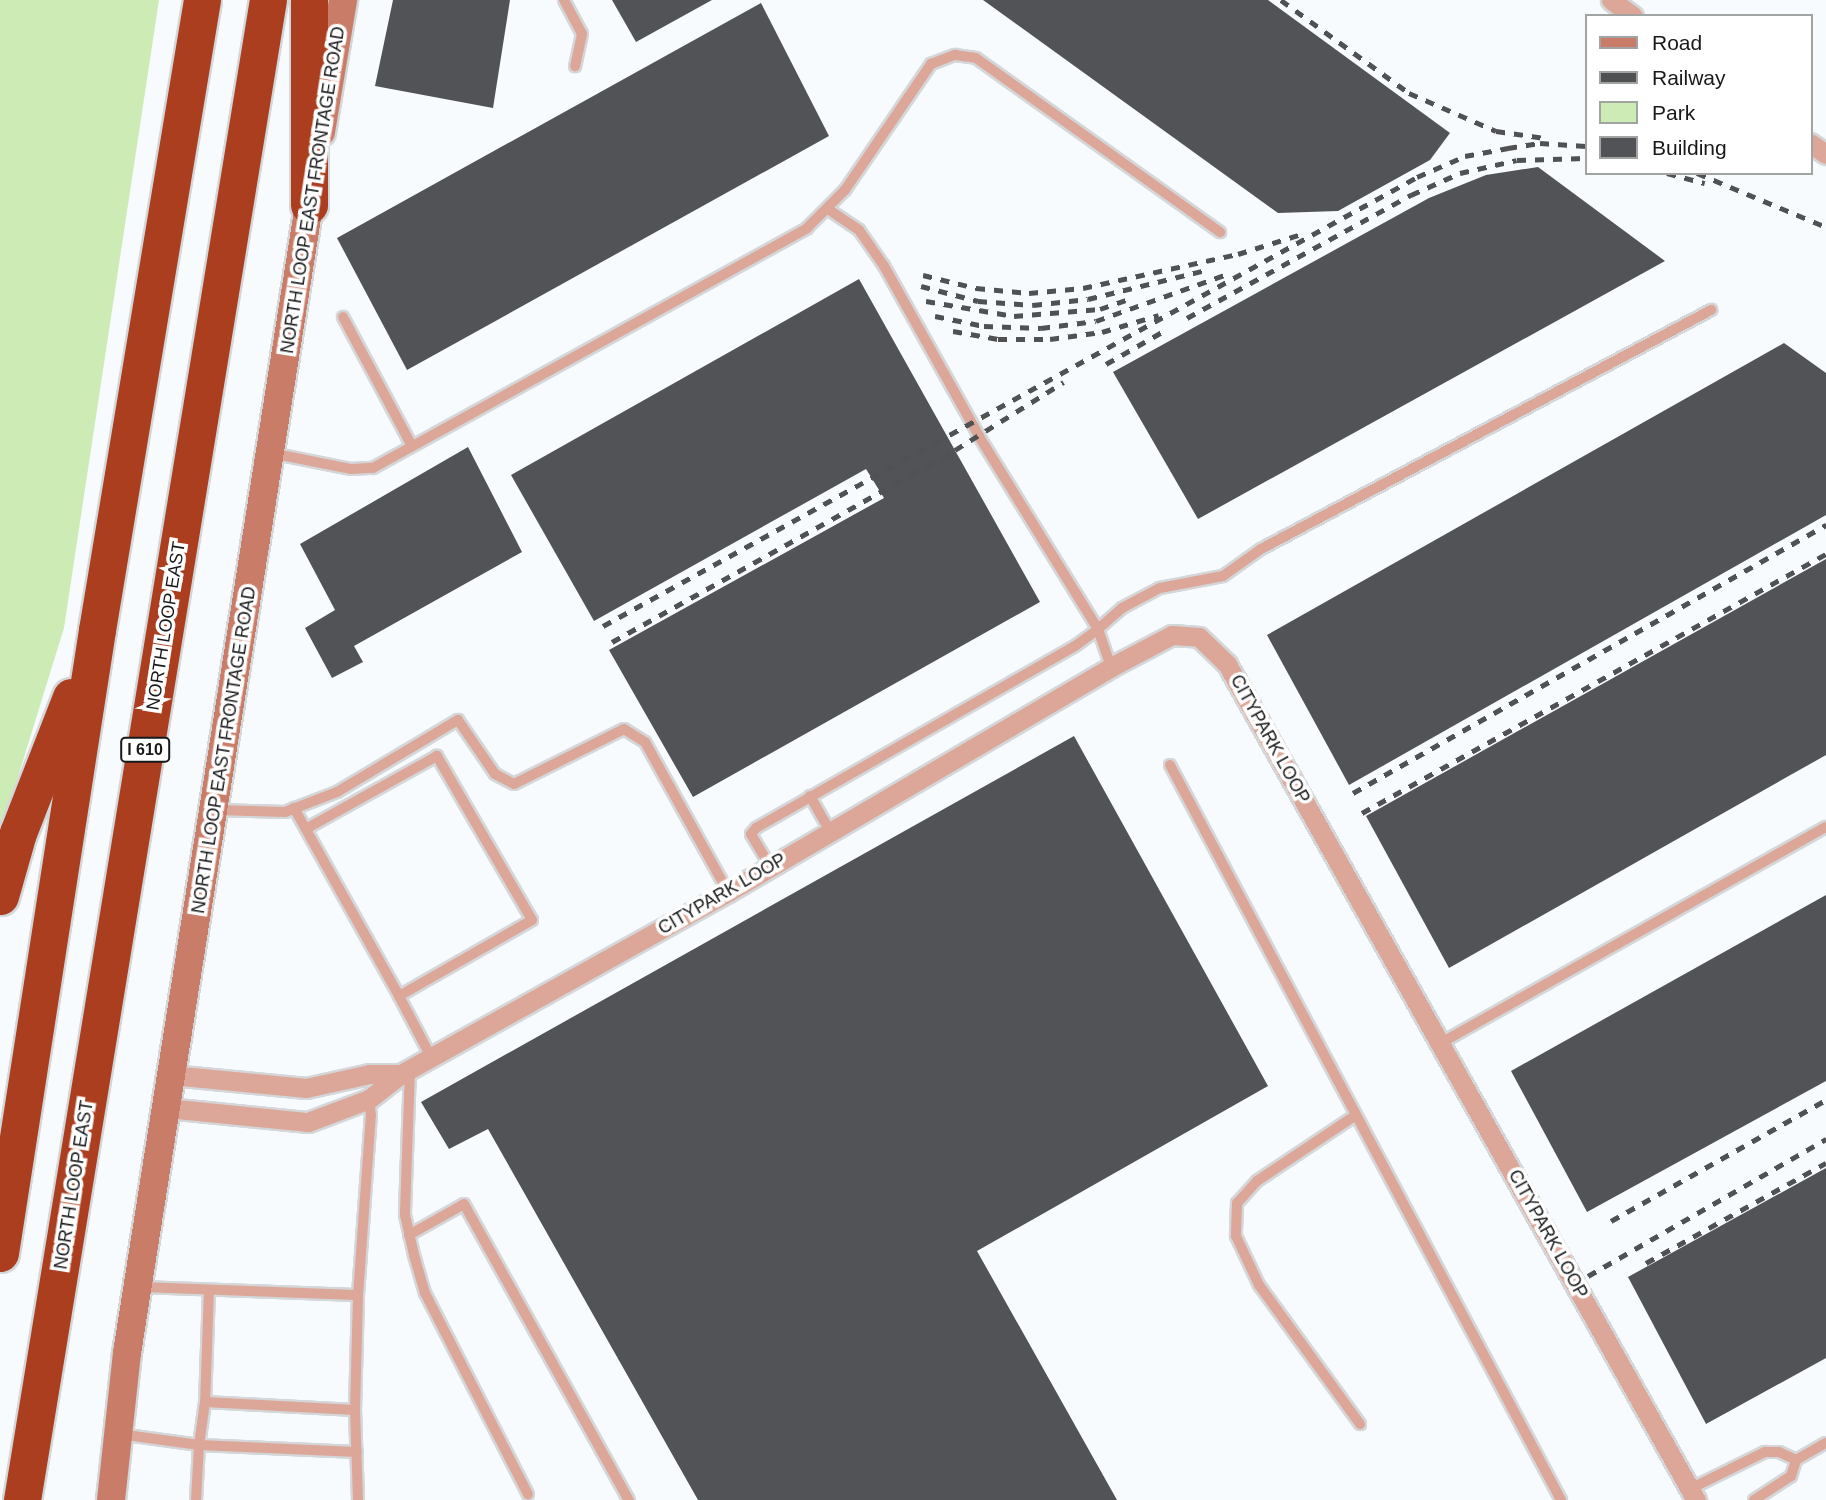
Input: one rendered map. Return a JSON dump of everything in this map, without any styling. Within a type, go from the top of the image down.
[{"type":"highway","points":[[0,1253],[97,630],[202,0]]},
{"type":"highway","name":"NORTH LOOP EAST","points":[[22,1500],[268,0]]},
{"type":"highway","points":[[309,0],[309,205]]},
{"type":"highway","points":[[0,896],[18,833],[97,630]]},
{"type":"main road","name":"NORTH LOOP EAST FRONTAGE ROAD","points":[[111,1500],[138,1287],[343,0]]},
{"type":"street","points":[[1611,0],[1630,14]]},
{"type":"street","name":"CITYPARK LOOP","points":[[167,1108],[308,1122],[369,1099],[406,1071],[727,891],[1111,667],[1172,635],[1199,637],[1227,664],[1693,1494]]},
{"type":"street","name":"CITYPARK LOOP","points":[[172,1075],[306,1088],[369,1074],[406,1071]]},
{"type":"lane","points":[[564,0],[582,34],[575,66]]},
{"type":"lane","points":[[271,453],[351,469],[373,468],[807,228],[828,209],[931,64],[955,55],[976,58],[1220,232]]},
{"type":"lane","points":[[828,209],[859,230],[884,266],[979,436],[1098,629],[1111,667]]},
{"type":"lane","points":[[770,866],[751,834],[810,796],[1075,646],[1122,608],[1160,588],[1223,576],[1261,549],[1711,310]]},
{"type":"lane","points":[[343,317],[412,446]]},
{"type":"lane","points":[[214,810],[253,813],[294,808],[337,792],[458,720],[495,774],[514,784],[624,729],[645,742],[727,891]]},
{"type":"lane","points":[[306,829],[437,756],[532,920],[398,996]]},
{"type":"lane","points":[[1170,765],[1561,1500]]},
{"type":"lane","points":[[810,796],[830,831]]},
{"type":"lane","points":[[294,808],[431,1057]]},
{"type":"lane","points":[[1441,1043],[1826,827]]},
{"type":"lane","points":[[406,1071],[405,1215],[425,1293],[528,1494]]},
{"type":"lane","points":[[358,1500],[355,1410],[358,1295],[372,1115],[369,1099]]},
{"type":"lane","points":[[1356,1115],[1257,1181],[1237,1203],[1236,1236],[1259,1285],[1360,1424]]},
{"type":"lane","points":[[409,1235],[464,1204],[629,1500]]},
{"type":"lane","points":[[138,1287],[358,1295]]},
{"type":"lane","points":[[196,1500],[205,1402],[209,1290]]},
{"type":"lane","points":[[205,1402],[355,1410]]},
{"type":"lane","points":[[118,1433],[199,1445],[356,1452]]},
{"type":"lane","points":[[1754,1500],[1791,1476],[1796,1460],[1826,1443]]},
{"type":"lane","points":[[1693,1494],[1765,1452],[1779,1451],[1796,1460]]},
{"type":"green space","points":[[0,0],[159,0],[64,628],[0,835]]},
{"type":"building","points":[[393,0],[510,0],[493,108],[375,86]]},
{"type":"building","points":[[612,0],[712,0],[636,42]]},
{"type":"building","points":[[983,0],[1268,0],[1450,133],[1430,160],[1338,211],[1278,213]]},
{"type":"building","points":[[761,3],[829,136],[407,370],[337,238]]},
{"type":"building","points":[[1538,167],[1665,261],[1198,519],[1113,372],[1429,198],[1486,175]]},
{"type":"building","points":[[859,279],[1040,602],[693,797],[609,650],[884,498],[866,469],[594,621],[511,475]]},
{"type":"building","points":[[1784,343],[1826,373],[1826,515],[1349,785],[1267,635]]},
{"type":"building","points":[[468,447],[522,552],[354,646],[363,662],[332,678],[305,628],[335,610],[300,544]]},
{"type":"building","points":[[1826,559],[1826,755],[1449,968],[1366,816]]},
{"type":"building","points":[[1074,736],[1268,1086],[977,1251],[1117,1500],[698,1500],[488,1129],[449,1149],[421,1102]]},
{"type":"building","points":[[1826,895],[1826,1081],[1587,1212],[1511,1071]]},
{"type":"building","points":[[1826,1168],[1826,1358],[1706,1424],[1628,1277]]},
{"type":"railway","points":[[1281,0],[1409,93],[1496,131],[1545,138]]},
{"type":"railway","points":[[603,626],[1417,177],[1465,156],[1540,143],[1584,146]]},
{"type":"railway","points":[[1187,318],[1411,195],[1460,173],[1517,160],[1584,158]]},
{"type":"railway","points":[[1675,175],[1705,183]]},
{"type":"railway","points":[[1702,175],[1826,227]]},
{"type":"railway","points":[[923,275],[976,288],[1029,293],[1083,288],[1238,254],[1302,234]]},
{"type":"railway","points":[[921,286],[978,301],[1033,305],[1088,299],[1206,270]]},
{"type":"railway","points":[[935,316],[984,326],[1041,328],[1096,321],[1230,273]]},
{"type":"railway","points":[[926,301],[1014,316],[1100,309],[1129,299]]},
{"type":"railway","points":[[953,331],[998,339],[1050,339],[1102,332],[1159,315]]},
{"type":"railway","points":[[1106,364],[1162,332]]},
{"type":"railway","points":[[612,642],[955,450],[1064,382]]},
{"type":"railway","points":[[1353,793],[1826,525]]},
{"type":"railway","points":[[1362,813],[1826,554]]},
{"type":"railway","points":[[1611,1221],[1826,1100]]},
{"type":"railway","points":[[1588,1276],[1826,1139]]},
{"type":"railway","points":[[1646,1263],[1826,1163]]}]
